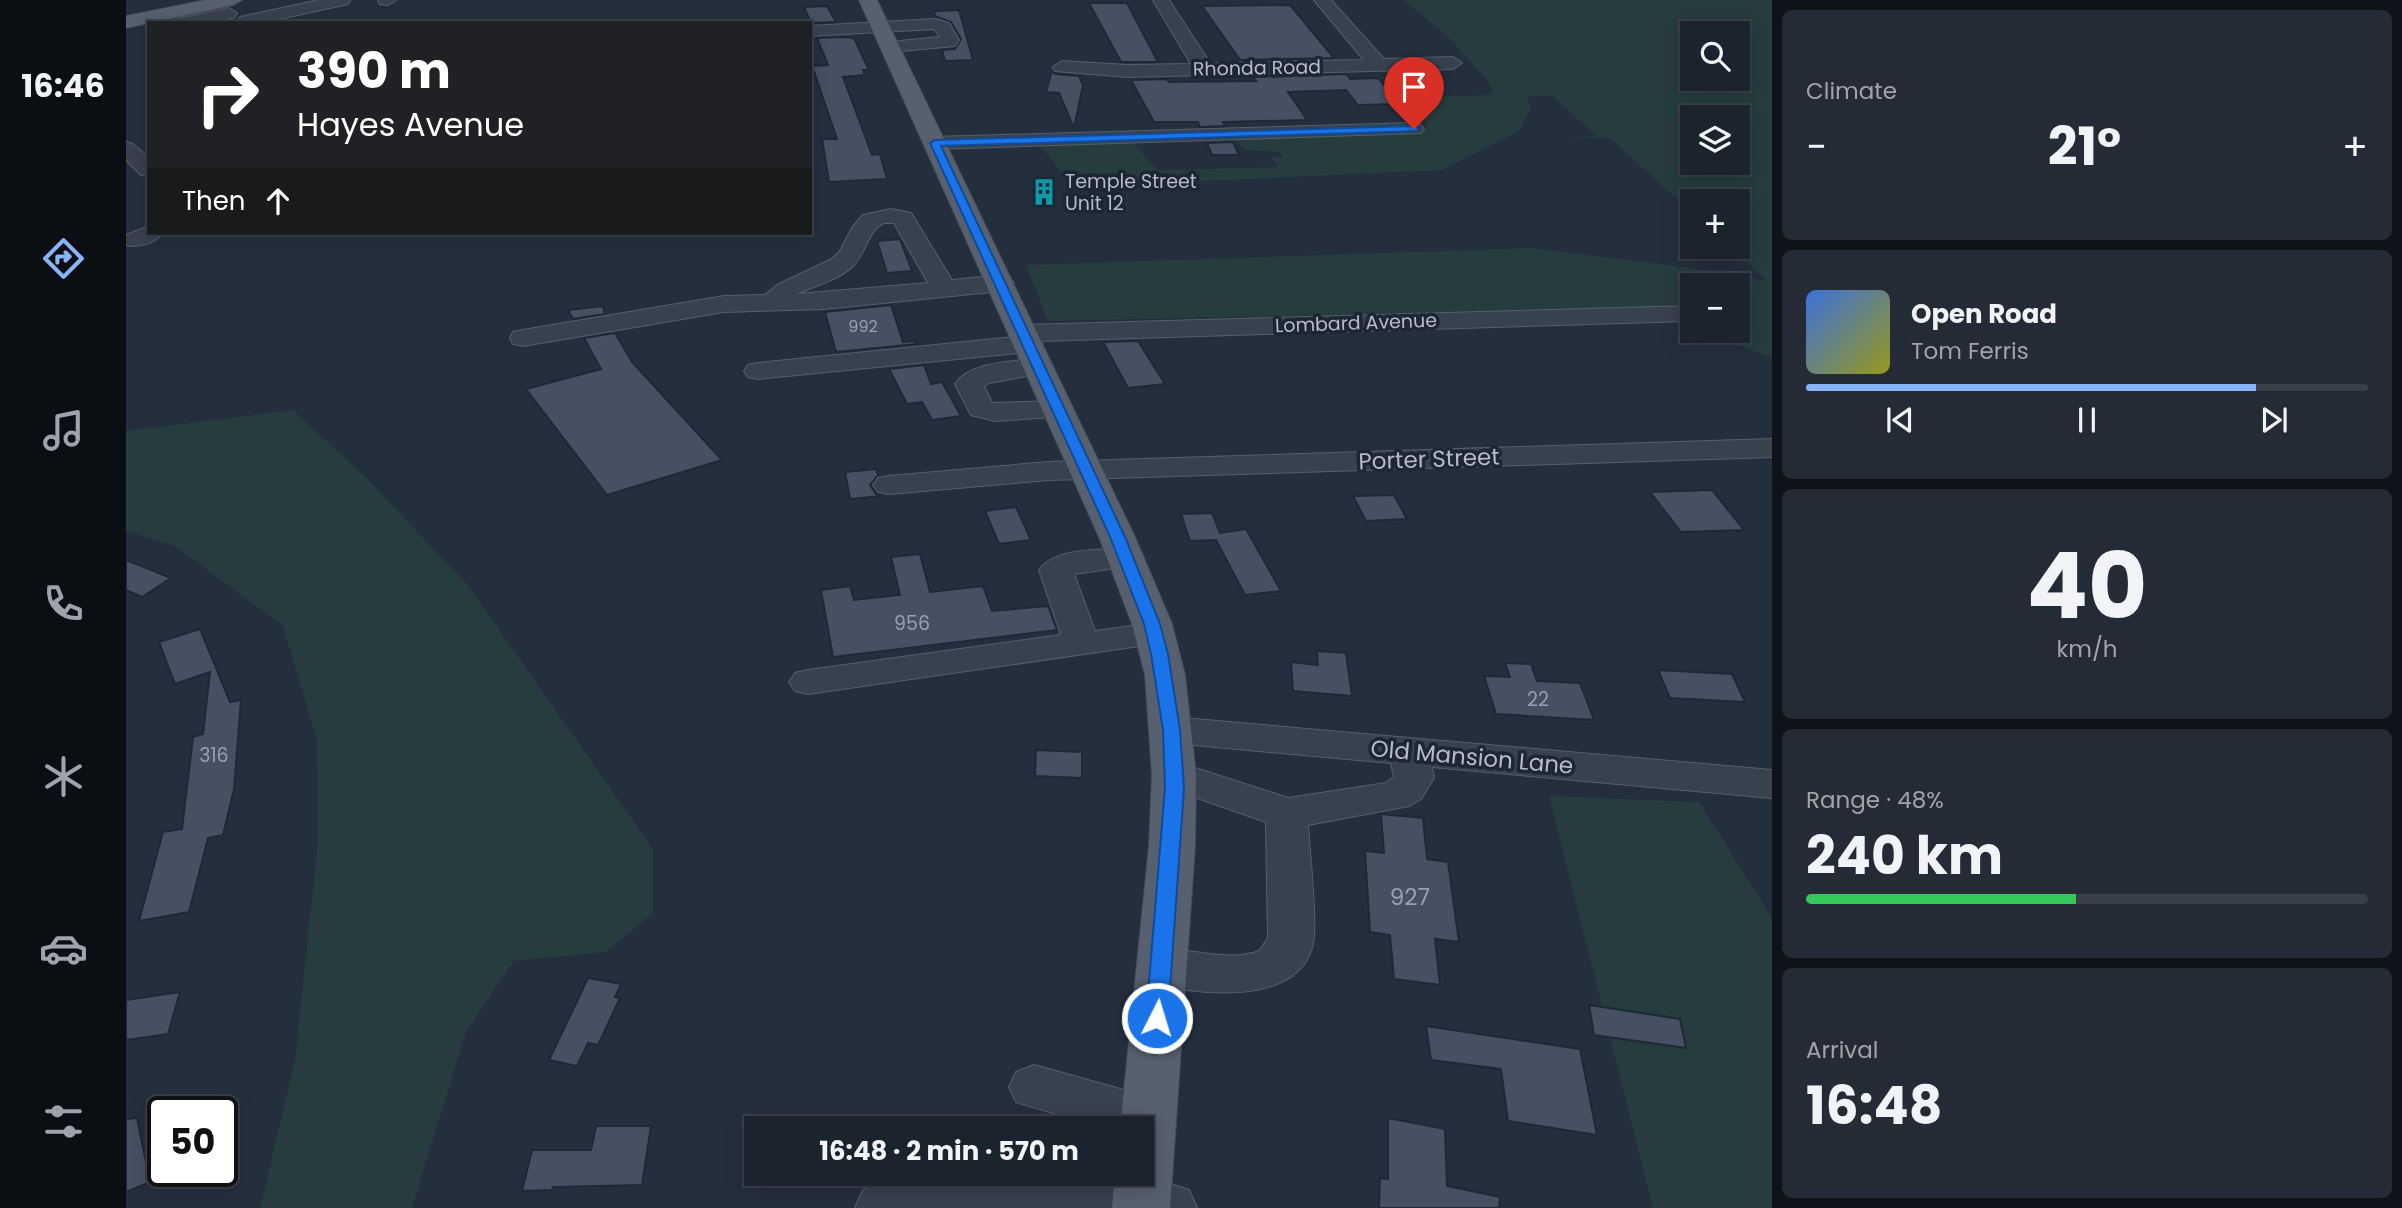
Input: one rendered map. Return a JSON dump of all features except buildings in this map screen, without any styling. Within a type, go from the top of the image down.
[{"type":"main road","points":[[868,0],[1031,348],[1125,558],[1154,634],[1165,675],[1174,775],[1172,846],[1149,1116]]},
{"type":"main road","points":[[129,19],[224,6]]},
{"type":"main road","points":[[1151,1186],[1151,1205]]},
{"type":"street","points":[[252,21],[342,0]]},
{"type":"street","points":[[1161,0],[1204,69]]},
{"type":"street","points":[[1322,0],[1379,65]]},
{"type":"street","points":[[189,21],[224,6],[246,21]]},
{"type":"street","points":[[812,31],[936,24],[943,27],[950,40],[890,47]]},
{"type":"street","name":"Rhonda Road","points":[[1062,67],[1110,72],[1452,63]]},
{"type":"street","points":[[931,134],[1302,133],[1414,129]]},
{"type":"street","points":[[126,148],[147,168]]},
{"type":"street","points":[[768,303],[784,290],[827,274],[849,256],[865,225],[884,215],[903,218],[939,276],[942,289]]},
{"type":"street","points":[[523,338],[724,304],[824,301],[1001,283]]},
{"type":"street","name":"Lombard Avenue","points":[[1031,348],[1680,313]]},
{"type":"street","points":[[758,371],[1031,348]]},
{"type":"street","points":[[1031,348],[969,384],[981,409],[995,412],[1059,410]]},
{"type":"street","name":"Porter Street","points":[[889,485],[1086,470],[1772,448]]},
{"type":"street","points":[[1082,644],[1056,570],[1063,565],[1125,558]]},
{"type":"street","points":[[808,682],[1154,634]]},
{"type":"street","name":"Old Mansion Lane","points":[[1172,730],[1772,784]]},
{"type":"street","points":[[1174,775],[1287,813],[1395,796],[1407,789],[1414,778],[1409,751]]},
{"type":"street","points":[[1161,967],[1244,975],[1267,968],[1284,956],[1291,938],[1287,813]]},
{"type":"street","points":[[1034,1087],[1142,1116]]},
{"type":"street","points":[[882,1208],[1034,1189],[1088,1191],[1151,1205]]},
{"type":"green space","points":[[1404,0],[1772,0],[1772,357],[1736,343],[1750,343],[1750,278],[1767,281],[1743,259],[1750,259],[1750,189],[1680,189],[1680,202],[1610,138],[1561,137],[1596,136],[1553,96],[1527,96],[1531,107],[1520,131],[1443,170],[1074,187],[1040,146],[1133,143],[1158,170],[1279,167],[1271,157],[1282,157],[1280,152],[1244,150],[1234,138],[1420,133],[1427,125],[1425,119],[1406,100],[1485,95],[1493,91],[1487,80],[1449,38]]},
{"type":"green space","points":[[1531,248],[1720,273],[1680,273],[1680,307],[1048,321],[1026,265]]},
{"type":"green space","points":[[293,410],[367,479],[467,584],[653,849],[653,913],[606,952],[514,961],[466,1032],[412,1208],[260,1208],[295,1060],[318,840],[317,741],[283,626],[175,546],[126,531],[126,431]]},
{"type":"green space","points":[[1549,796],[1699,802],[1772,918],[1772,1208],[1653,1208]]},
{"type":"place","name":"Temple Street Unit 12","points":[[1044,192]]},
{"type":"route","points":[[1157,1018],[1175,788],[1172,730],[1160,654],[1152,624],[1117,537],[935,143],[1414,129]]}]
